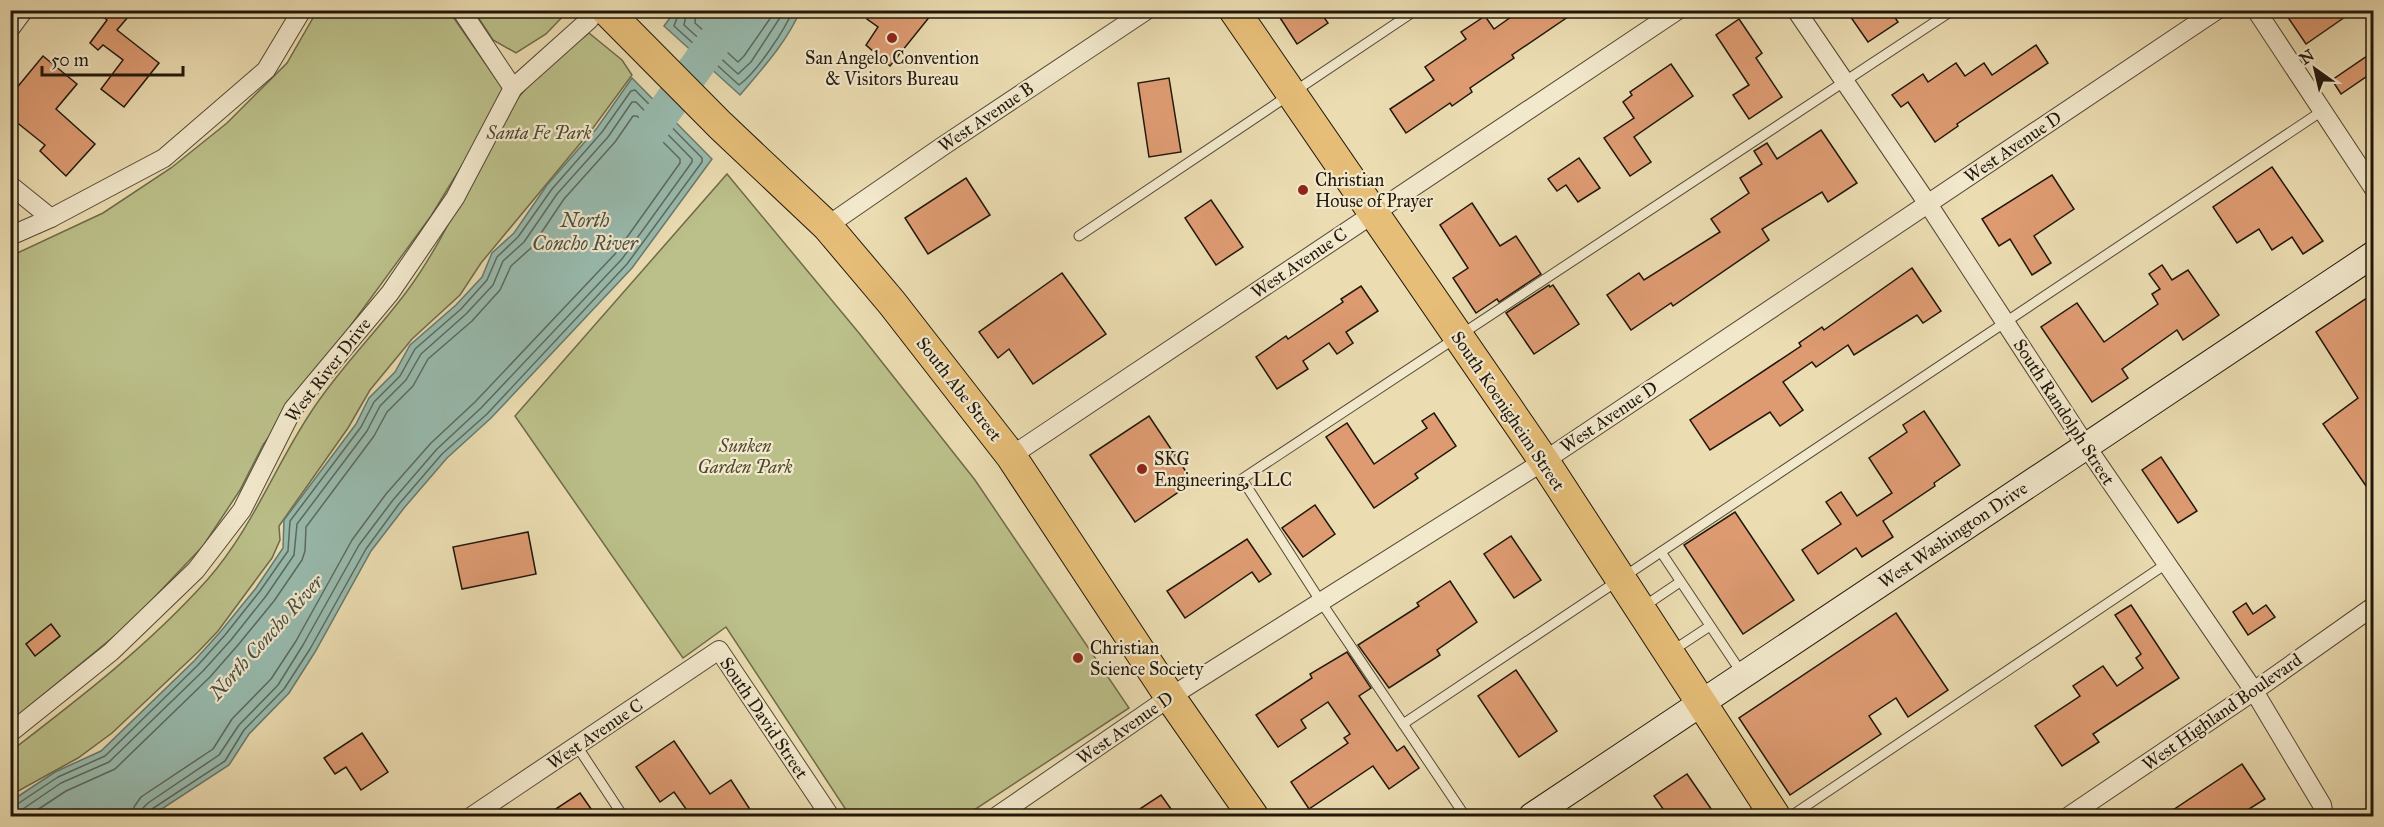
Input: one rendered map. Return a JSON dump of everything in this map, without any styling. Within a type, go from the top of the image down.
[{"type":"main road","name":"South Abe Street","points":[[606,10],[720,125],[826,226],[892,303],[1011,456],[1170,697],[1253,816]]},
{"type":"main road","name":"South Koenigheim Street","points":[[1234,10],[1544,461],[1775,816]]},
{"type":"street","points":[[10,29],[24,10]]},
{"type":"street","points":[[10,236],[51,218],[164,158],[266,70],[302,10]]},
{"type":"street","points":[[461,10],[513,88]]},
{"type":"street","name":"West River Drive","points":[[10,733],[111,652],[196,570],[242,510],[293,409],[390,293],[455,198],[513,88],[589,20],[596,10]]},
{"type":"street","name":"West Avenue B","points":[[826,226],[1147,10]]},
{"type":"street","name":"West Avenue C","points":[[1011,456],[1678,10]]},
{"type":"street","name":"South Randolph Street","points":[[1796,10],[1928,204],[2086,446],[2254,691],[2322,805],[2324,816]]},
{"type":"street","name":"West Avenue D","points":[[997,816],[1170,697],[1544,461],[2217,10]]},
{"type":"street","points":[[2256,10],[2373,189]]},
{"type":"street","points":[[10,185],[51,218]]},
{"type":"street","name":"West Washington Drive","points":[[1532,816],[2373,254]]},
{"type":"street","name":"West Highland Boulevard","points":[[2069,816],[2254,691],[2373,606]]},
{"type":"street","name":"West Avenue C","points":[[472,816],[719,650]]},
{"type":"street","name":"South David Street","points":[[719,650],[830,816]]},
{"type":"lane","points":[[1079,236],[1416,10]]},
{"type":"lane","points":[[1465,816],[1321,602],[1242,479],[1953,10]]},
{"type":"lane","points":[[1403,724],[2322,111]]},
{"type":"lane","points":[[1661,552],[1743,676]]},
{"type":"lane","points":[[1791,816],[2166,564]]},
{"type":"lane","points":[[1640,609],[1680,582]]},
{"type":"lane","points":[[1669,653],[1710,626]]},
{"type":"lane","points":[[577,746],[623,816]]},
{"type":"green space","points":[[317,11],[449,11],[503,89],[489,121],[431,216],[263,445],[240,490],[203,546],[129,624],[11,721],[11,256],[103,213],[171,168],[227,123],[287,63]]},
{"type":"green space","points":[[474,11],[568,11],[546,34],[516,53],[493,40]]},
{"type":"green space","name":"Santa Fe Park","points":[[589,33],[622,60],[632,75],[593,128],[481,263],[460,295],[412,339],[370,390],[348,428],[279,526],[280,540],[272,558],[218,631],[112,733],[78,758],[11,795],[11,751],[88,691],[138,648],[185,603],[224,560],[322,395],[398,303],[421,271],[519,96],[558,58]]},
{"type":"green space","name":"Sunken Garden Park","points":[[727,174],[859,333],[975,480],[1129,708],[965,816],[850,816],[726,627],[683,658],[515,416]]},
{"type":"water","points":[[676,10],[800,11],[781,44],[740,95],[664,26]]},
{"type":"water","name":"North Concho River","points":[[632,78],[712,159],[632,268],[491,418],[447,458],[404,508],[371,551],[315,652],[289,693],[249,734],[229,765],[151,816],[11,816],[11,801],[55,772],[101,751],[194,661],[221,631],[256,588],[283,548],[284,520],[356,424],[369,398],[395,372],[410,345],[456,305],[482,277],[492,253],[514,233],[547,185],[597,128]]},
{"type":"building","points":[[97,10],[134,10],[117,30],[159,63],[124,107],[101,89],[123,60],[103,45],[98,50],[90,43],[107,20]]},
{"type":"building","name":"San Angelo Convention & Visitors Bureau","points":[[874,10],[935,10],[890,66],[866,45],[878,27],[867,19]]},
{"type":"building","points":[[1275,10],[1319,10],[1328,23],[1297,44]]},
{"type":"building","points":[[1521,10],[1578,10],[1512,55],[1514,58],[1470,88],[1472,92],[1452,106],[1450,103],[1406,133],[1390,109],[1434,80],[1425,67],[1466,39],[1461,32],[1485,16],[1494,29]]},
{"type":"building","points":[[1859,10],[1890,10],[1898,22],[1868,42],[1850,16]]},
{"type":"building","points":[[2283,10],[2355,10],[2306,44]]},
{"type":"building","points":[[1739,19],[1762,53],[1756,58],[1782,97],[1749,119],[1733,95],[1749,85],[1716,35]]},
{"type":"building","points":[[2036,45],[2048,63],[1957,124],[1958,126],[1935,142],[1908,102],[1901,107],[1892,95],[1923,74],[1928,82],[1956,63],[1965,76],[1984,63],[1992,75]]},
{"type":"building","points":[[2373,52],[2373,72],[2341,94],[2332,80]]},
{"type":"building","points":[[43,56],[77,84],[56,109],[95,144],[66,176],[40,151],[45,145],[10,117],[10,96]]},
{"type":"building","points":[[1671,64],[1693,96],[1634,137],[1651,162],[1630,176],[1604,138],[1634,118],[1623,102],[1632,95],[1630,92]]},
{"type":"building","points":[[1169,78],[1181,152],[1149,157],[1138,83]]},
{"type":"building","points":[[1821,130],[1857,183],[1828,202],[1822,192],[1762,229],[1769,240],[1673,306],[1671,303],[1631,330],[1607,295],[1639,273],[1644,280],[1720,232],[1711,219],[1749,193],[1740,178],[1762,164],[1754,151],[1767,143],[1777,159]]},
{"type":"building","points":[[1579,158],[1600,188],[1578,202],[1566,185],[1557,191],[1548,179]]},
{"type":"building","points":[[2272,167],[2323,241],[2303,254],[2292,237],[2272,250],[2259,229],[2237,243],[2213,207]]},
{"type":"building","points":[[2052,175],[2074,209],[2034,236],[2051,263],[2032,275],[2010,239],[1999,246],[1982,219]]},
{"type":"building","points":[[966,178],[990,215],[928,254],[905,218]]},
{"type":"building","points":[[1211,200],[1243,247],[1216,265],[1185,218]]},
{"type":"building","points":[[1472,203],[1500,246],[1516,236],[1541,274],[1499,302],[1497,299],[1476,313],[1453,278],[1468,268],[1440,225]]},
{"type":"building","points":[[2162,265],[2172,280],[2188,270],[2219,315],[2183,340],[2177,330],[2122,369],[2128,378],[2092,402],[2041,327],[2077,303],[2104,342],[2158,304],[2152,294],[2160,289],[2149,274]]},
{"type":"building","points":[[1912,268],[1941,311],[1923,323],[1917,315],[1854,355],[1848,345],[1816,367],[1812,362],[1783,382],[1803,410],[1780,426],[1770,412],[1710,450],[1690,420],[1801,346],[1799,343],[1822,327],[1824,330]]},
{"type":"building","points":[[1062,273],[1106,334],[1033,384],[1009,349],[998,358],[979,332]]},
{"type":"building","points":[[1549,285],[1550,287],[1553,285],[1579,324],[1534,354],[1506,313]]},
{"type":"building","points":[[1361,286],[1378,311],[1346,332],[1353,343],[1337,354],[1329,343],[1303,361],[1308,369],[1277,389],[1256,357],[1286,336],[1288,339],[1343,302],[1341,299]]},
{"type":"building","points":[[2373,294],[2373,496],[2323,424],[2358,398],[2316,332]]},
{"type":"building","points":[[1924,411],[1960,465],[1934,483],[1935,486],[1883,521],[1893,537],[1862,557],[1856,548],[1818,574],[1802,550],[1841,524],[1826,502],[1841,492],[1857,516],[1892,493],[1869,458],[1907,432],[1903,425]]},
{"type":"building","points":[[1434,413],[1456,446],[1415,474],[1418,478],[1374,508],[1326,437],[1347,423],[1374,464],[1427,428],[1422,421]]},
{"type":"building","name":"SKG Engineering, LLC","points":[[1149,416],[1193,482],[1135,522],[1090,455]]},
{"type":"building","points":[[2161,457],[2197,511],[2178,523],[2142,470]]},
{"type":"building","points":[[1315,505],[1335,534],[1303,557],[1282,528]]},
{"type":"building","points":[[1735,512],[1794,600],[1743,634],[1684,545]]},
{"type":"building","points":[[528,532],[536,574],[462,589],[453,547]]},
{"type":"building","points":[[1511,536],[1541,580],[1514,598],[1484,554]]},
{"type":"building","points":[[1247,539],[1271,574],[1259,582],[1252,572],[1185,618],[1167,591]]},
{"type":"building","points":[[1450,581],[1477,622],[1437,650],[1440,655],[1389,688],[1358,645],[1419,606],[1417,603]]},
{"type":"building","points":[[2246,603],[2253,614],[2266,605],[2275,617],[2248,635],[2233,612]]},
{"type":"building","points":[[2131,605],[2179,678],[2093,734],[2099,742],[2062,766],[2035,726],[2080,696],[2073,686],[2103,666],[2117,686],[2143,668],[2136,658],[2141,654],[2115,615]]},
{"type":"building","points":[[1896,613],[1948,690],[1908,717],[1896,698],[1869,716],[1881,734],[1790,795],[1739,718]]},
{"type":"building","points":[[51,624],[60,636],[35,656],[26,644]]},
{"type":"building","points":[[1347,652],[1371,688],[1359,696],[1397,751],[1404,746],[1419,768],[1389,789],[1373,766],[1309,809],[1291,782],[1348,743],[1344,738],[1350,734],[1328,702],[1301,720],[1306,728],[1278,747],[1256,715],[1312,678],[1310,674]]},
{"type":"building","points":[[1516,670],[1557,731],[1519,757],[1478,696]]},
{"type":"building","points":[[362,733],[388,772],[361,790],[346,767],[335,774],[324,758]]},
{"type":"building","points":[[674,741],[710,794],[731,780],[751,811],[742,816],[691,816],[674,792],[660,802],[636,767]]},
{"type":"building","points":[[2242,764],[2265,799],[2238,816],[2164,816]]},
{"type":"building","points":[[1687,774],[1716,816],[1668,816],[1654,796]]},
{"type":"building","points":[[580,793],[596,816],[545,816]]},
{"type":"building","points":[[1161,795],[1176,816],[1129,816]]},
{"type":"waterway","name":"North Concho River","points":[[638,148],[737,10]]},
{"type":"place","name":"San Angelo Convention & Visitors Bureau","points":[[892,38]]},
{"type":"place","name":"Christian House of Prayer","points":[[1303,190]]},
{"type":"place","name":"SKG Engineering, LLC","points":[[1142,469]]},
{"type":"place","name":"Christian Science Society","points":[[1078,658]]}]
